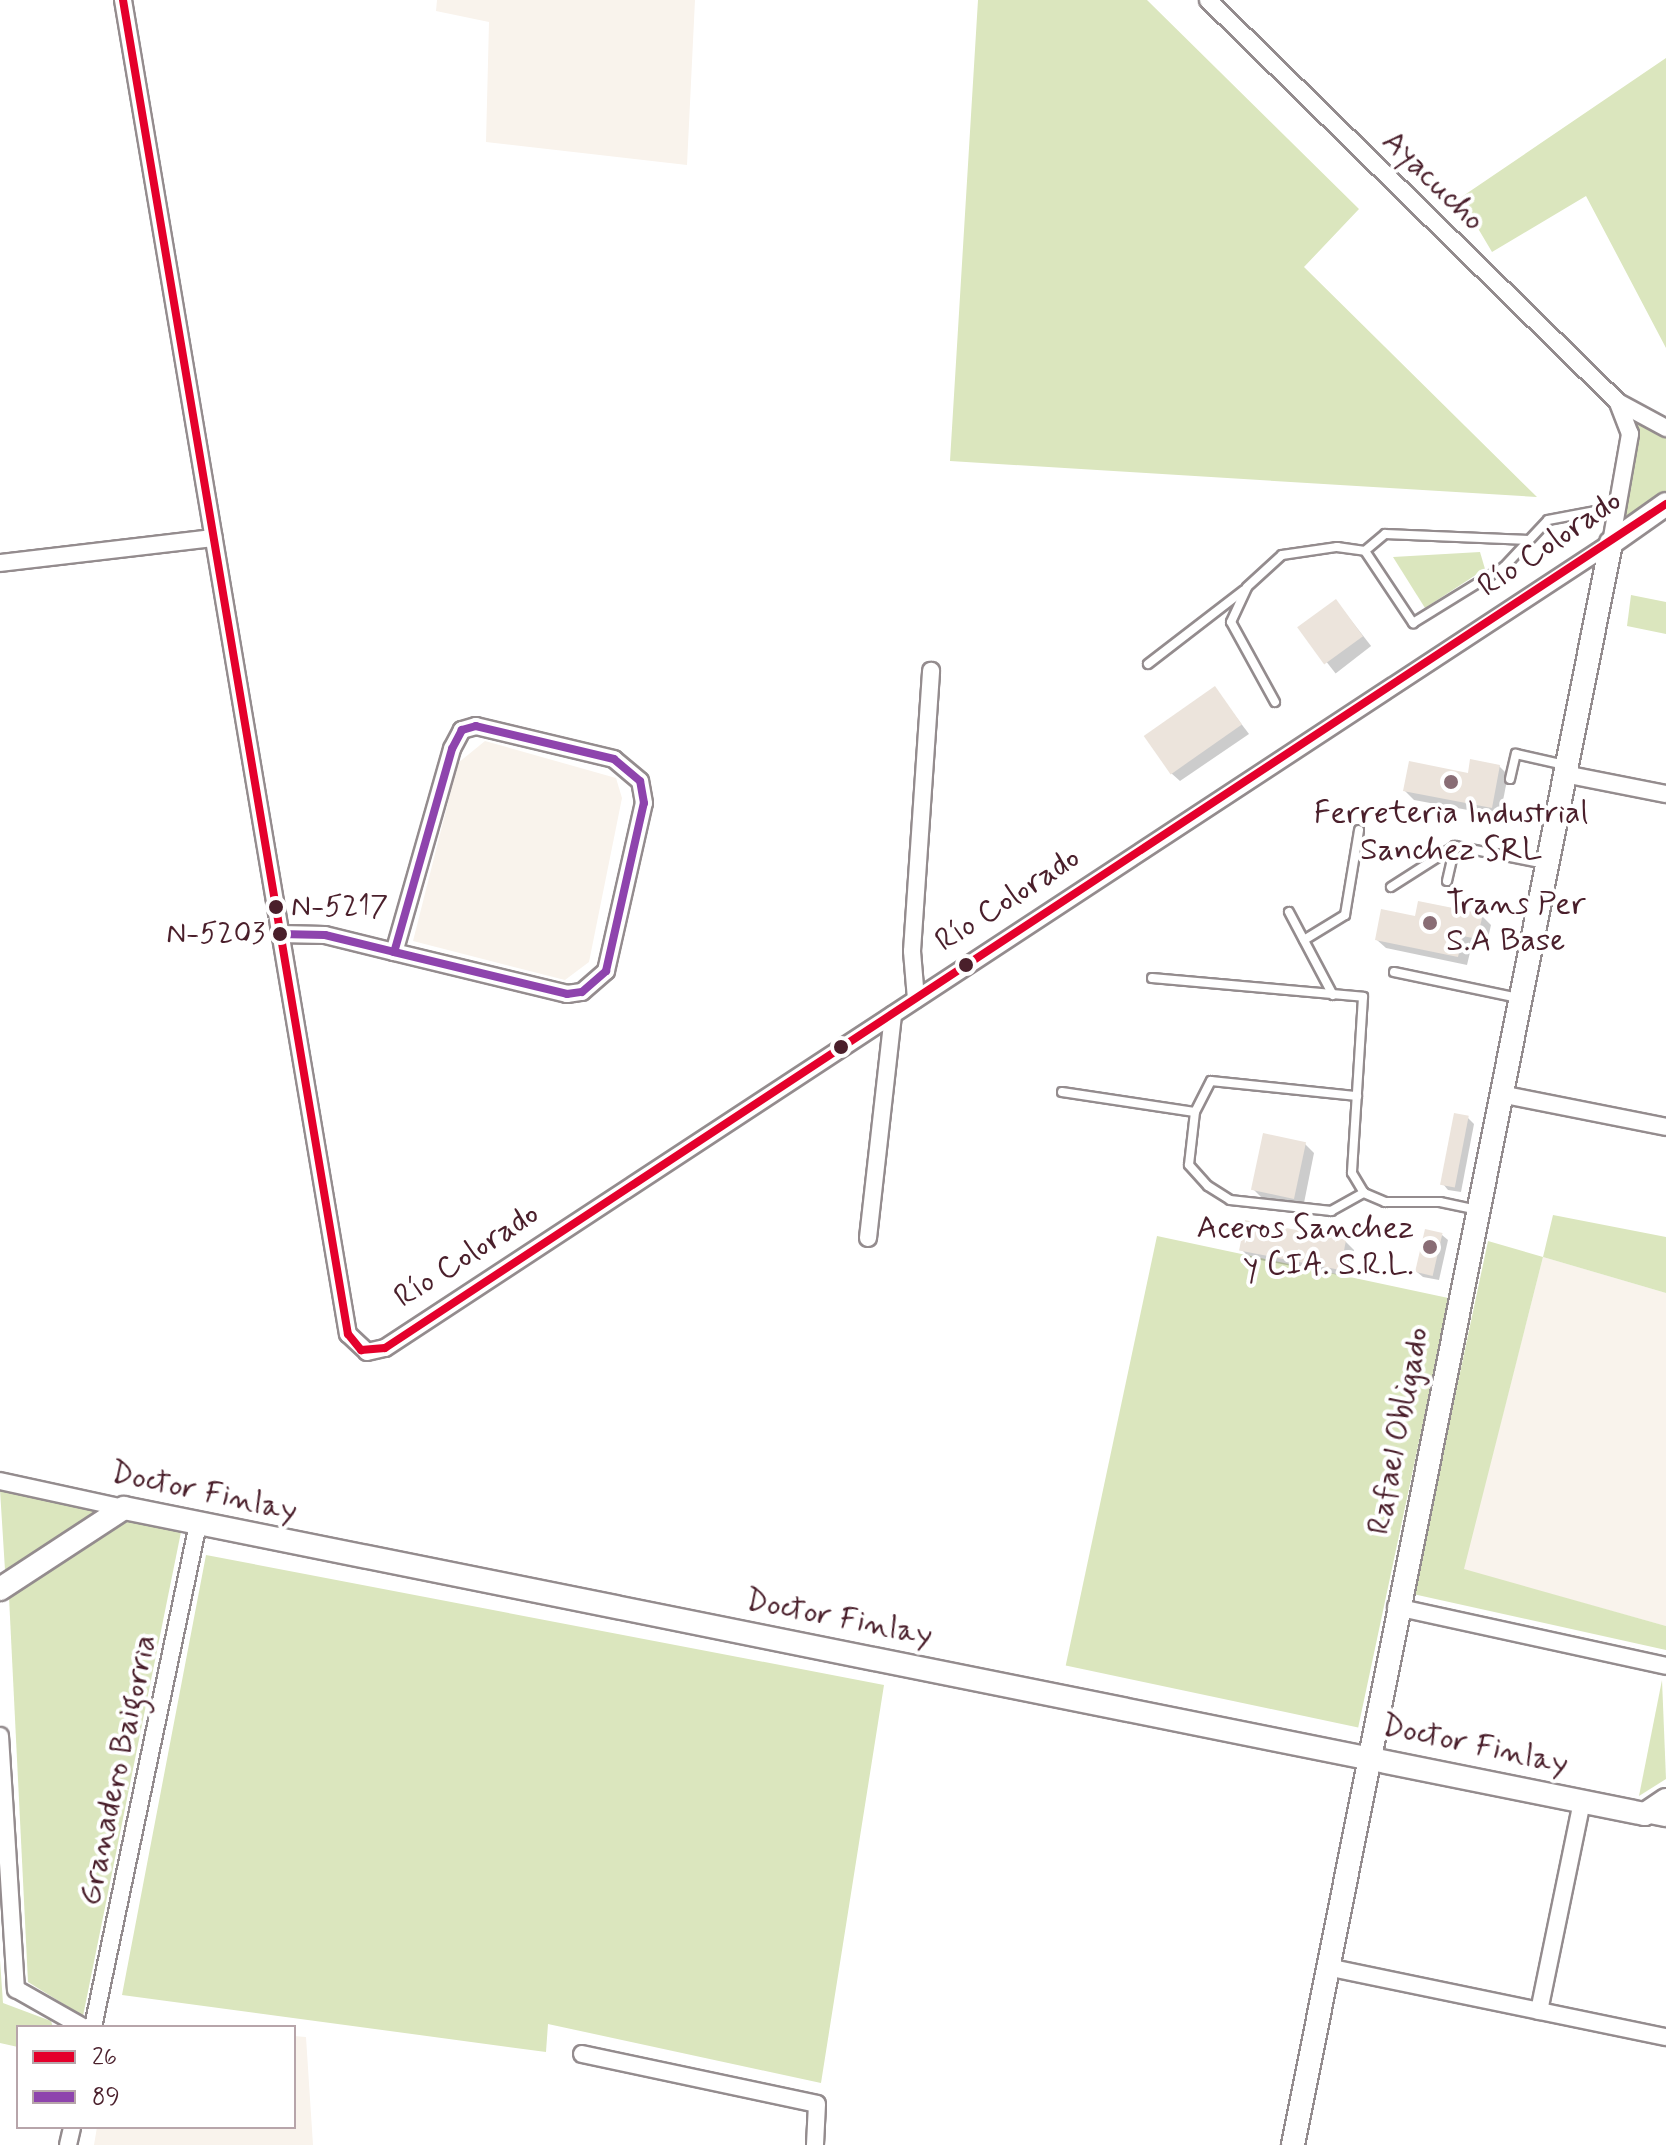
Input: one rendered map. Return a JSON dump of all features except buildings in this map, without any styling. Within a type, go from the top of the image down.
[{"type":"street","points":[[123,0],[280,934],[325,935],[394,952],[567,994],[597,983],[606,971],[644,803],[640,781],[614,759],[476,726],[462,730],[452,749],[394,952]]},
{"type":"street","name":"Ayacucho","points":[[1208,0],[1618,402],[1666,428]]},
{"type":"street","name":"Ayacucho","points":[[1611,543],[1630,434],[1618,402]]},
{"type":"street","name":"Río Colorado","points":[[280,934],[348,1334],[361,1350],[385,1348],[1666,504]]},
{"type":"street","points":[[0,563],[214,538]]},
{"type":"street","name":"Rafael Obligado","points":[[1293,2145],[1396,1607],[1611,543]]},
{"type":"street","points":[[916,999],[912,951],[931,671]]},
{"type":"street","points":[[1565,770],[1666,794]]},
{"type":"street","points":[[868,1238],[893,1014]]},
{"type":"street","points":[[1500,1094],[1666,1127]]},
{"type":"street","name":"Doctor Finlay","points":[[0,1481],[198,1524],[1367,1755],[1656,1816]]},
{"type":"street","points":[[0,1589],[124,1508]]},
{"type":"street","name":"Granadero Baigorria","points":[[93,2025],[198,1524]]},
{"type":"street","points":[[1396,1607],[1666,1666]]},
{"type":"street","points":[[0,1736],[16,1989],[79,2025]]},
{"type":"street","points":[[1656,1816],[1666,1800]]},
{"type":"street","points":[[1539,2011],[1582,1801]]},
{"type":"street","points":[[1327,1967],[1666,2037]]},
{"type":"street","points":[[582,2054],[817,2104],[815,2145]]},
{"type":"lane","points":[[1148,664],[1247,587],[1282,555],[1337,547],[1365,551],[1413,623],[1504,567],[1548,520],[1618,507]]},
{"type":"lane","points":[[1365,551],[1385,534],[1529,540]]},
{"type":"lane","points":[[1247,587],[1231,622],[1275,702]]},
{"type":"lane","points":[[1510,779],[1516,754],[1565,770]]},
{"type":"lane","points":[[1304,940],[1345,915],[1359,830]]},
{"type":"lane","points":[[1391,887],[1455,846],[1546,865]]},
{"type":"lane","points":[[1447,881],[1455,846]]},
{"type":"lane","points":[[1289,912],[1333,995]]},
{"type":"lane","points":[[1394,972],[1519,998]]},
{"type":"lane","points":[[1152,978],[1363,997],[1352,1173],[1364,1193],[1385,1202],[1440,1202],[1477,1210]]},
{"type":"lane","points":[[1357,1096],[1211,1081],[1195,1112],[1189,1165],[1208,1186],[1230,1200],[1331,1211],[1364,1193]]},
{"type":"lane","points":[[1062,1092],[1195,1112]]},
{"type":"shaded area","points":[[437,0],[695,0],[687,165],[486,142],[489,22],[436,11]]},
{"type":"shaded area","points":[[485,741],[616,778],[622,798],[589,962],[565,980],[413,941],[458,763]]},
{"type":"shaded area","points":[[1543,1257],[1666,1293],[1666,1626],[1463,1570]]},
{"type":"shaded area","points":[[296,2036],[306,2037],[313,2145],[94,2145],[97,2129],[296,2129]]},
{"type":"green space","points":[[978,0],[1147,0],[1359,209],[1304,267],[1537,497],[950,461]]},
{"type":"green space","points":[[1666,58],[1666,348],[1586,196],[1492,252],[1460,198]]},
{"type":"green space","points":[[1633,417],[1666,436],[1666,494],[1621,524],[1636,434]]},
{"type":"green space","points":[[1480,552],[1485,569],[1425,608],[1393,557]]},
{"type":"green space","points":[[1631,595],[1666,602],[1666,634],[1627,626]]},
{"type":"green space","points":[[1553,1215],[1666,1237],[1666,1293],[1543,1257]]},
{"type":"green space","points":[[1157,1236],[1449,1298],[1358,1728],[1066,1665]]},
{"type":"green space","points":[[1488,1241],[1543,1257],[1464,1569],[1666,1626],[1666,1650],[1413,1594]]},
{"type":"green space","points":[[0,1490],[99,1512],[5,1570]]},
{"type":"green space","points":[[128,1521],[181,1532],[83,2016],[28,1982],[9,1597]]},
{"type":"green space","points":[[206,1555],[884,1685],[821,2083],[548,2024],[546,2052],[122,1995]]},
{"type":"green space","points":[[1662,1680],[1666,1779],[1639,1796]]},
{"type":"green space","points":[[0,1960],[3,2003],[51,2021],[52,2025],[16,2025],[16,2047],[0,2043]]},
{"type":"transit line","name":"26","points":[[123,0],[348,1334],[361,1350],[385,1348],[1666,504]]},
{"type":"transit line","name":"89","points":[[280,934],[325,935],[394,952],[567,994],[582,992],[606,971],[644,803],[640,781],[614,759],[476,726],[462,730],[452,749],[394,952]]},
{"type":"place","name":"Ferreteria Industrial Sanchez SRL","points":[[1451,782]]},
{"type":"place","name":"N-5217","points":[[276,907]]},
{"type":"place","name":"Trans Per S.A Base","points":[[1430,923]]},
{"type":"place","name":"N-5203","points":[[280,934]]},
{"type":"place","name":"Aceros Sanchez y CIA. S.R.L.","points":[[1430,1247]]}]
